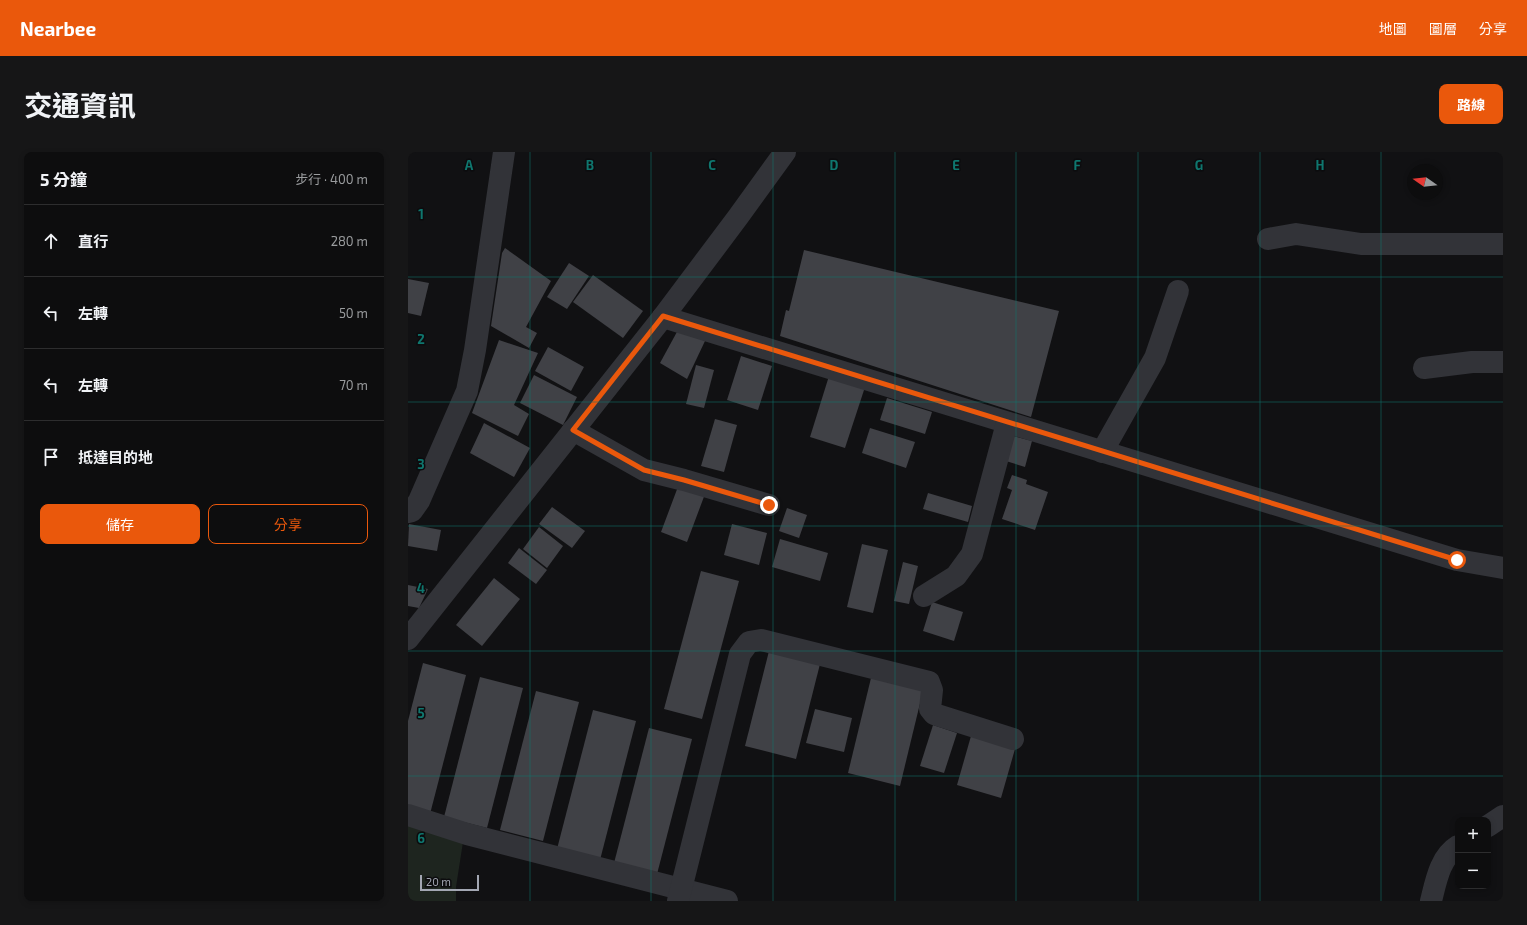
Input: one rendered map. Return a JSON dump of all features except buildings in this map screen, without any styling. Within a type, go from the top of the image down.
[{"type":"street","points":[[408,512],[412,511],[419,502],[467,391],[475,350],[504,152]]},
{"type":"street","points":[[412,629],[663,316],[785,152]]},
{"type":"street","points":[[1268,239],[1296,234],[1361,244],[1503,244]]},
{"type":"street","points":[[1102,452],[1155,358],[1178,291]]},
{"type":"street","points":[[663,316],[1007,423],[1457,560],[1503,568]]},
{"type":"street","points":[[1424,368],[1472,362],[1503,362]]},
{"type":"street","points":[[924,596],[956,576],[972,554],[1007,423]]},
{"type":"street","points":[[573,430],[644,470],[769,505]]},
{"type":"street","points":[[680,895],[740,654],[749,642],[761,640],[929,682],[932,690],[930,709],[934,714],[1013,739]]},
{"type":"street","points":[[408,815],[467,834],[680,895],[727,901]]},
{"type":"street","points":[[1491,824],[1503,816]]},
{"type":"street","points":[[1431,901],[1438,874],[1450,850],[1455,848]]},
{"type":"shaded area","points":[[408,824],[463,842],[456,887],[456,901],[408,901]]},
{"type":"route","points":[[769,505],[644,470],[573,430],[663,316],[1007,423],[1232,490],[1457,560]]}]
